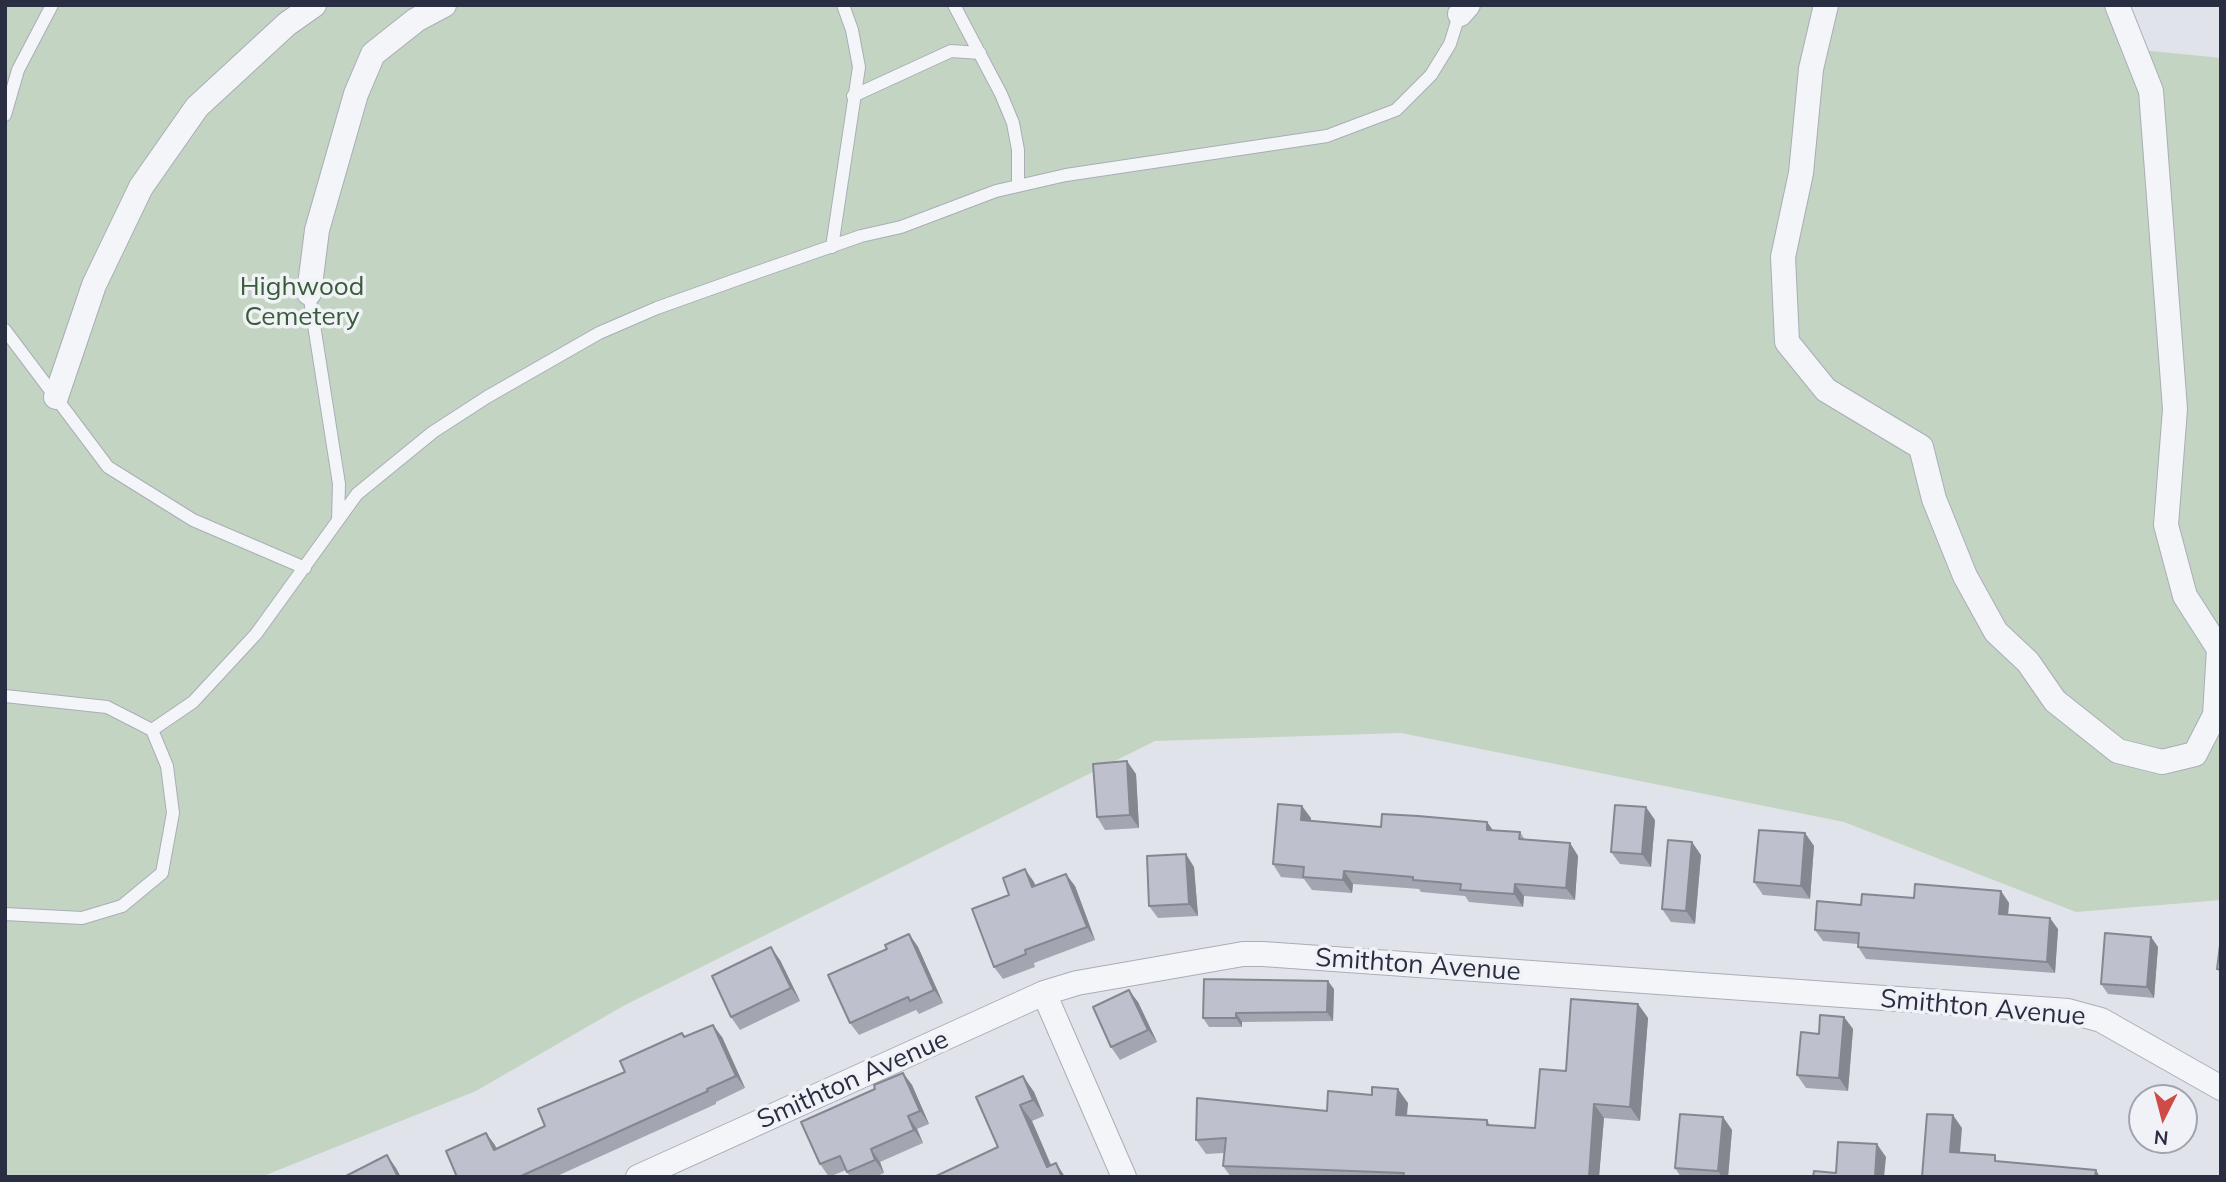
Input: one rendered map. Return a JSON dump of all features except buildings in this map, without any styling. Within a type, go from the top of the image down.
[{"type":"street","points":[[56,397],[94,285],[141,187],[197,107],[287,24],[314,5]]},
{"type":"street","points":[[309,293],[317,230],[356,94],[373,54],[416,20],[444,5]]},
{"type":"street","points":[[1826,5],[1811,69],[1801,173],[1783,257],[1787,342],[1826,390],[1921,447],[1934,499],[1965,576],[1996,632],[2028,662],[2055,701],[2118,751],[2162,762],[2195,754],[2210,725],[2215,715],[2220,649],[2185,596],[2166,525],[2175,408],[2151,91],[2118,5]]},
{"type":"street","name":"Smithton Avenue","points":[[638,1177],[1044,993],[1077,983],[1211,958],[1263,954],[2068,1012],[2101,1020],[2221,1088]]},
{"type":"street","points":[[1044,993],[1124,1177]]},
{"type":"lane","points":[[5,115],[18,70],[52,5]]},
{"type":"lane","points":[[832,247],[859,67],[852,30],[843,5]]},
{"type":"lane","points":[[954,5],[1001,94],[1013,123],[1018,150],[1018,186]]},
{"type":"lane","points":[[152,730],[193,702],[256,634],[357,494],[433,432],[599,333],[657,308],[832,247],[901,227],[996,191],[1066,176],[1327,136],[1396,110],[1431,75],[1450,44],[1462,8]]},
{"type":"lane","points":[[853,96],[951,51],[979,53]]},
{"type":"lane","points":[[309,293],[339,484],[338,520]]},
{"type":"lane","points":[[5,330],[108,467],[192,520],[305,568]]},
{"type":"lane","points":[[5,696],[107,707],[152,730],[167,766],[173,813],[163,873],[122,906],[82,918],[5,914]]},
{"type":"green space","name":"Highwood Cemetery","points":[[5,5],[2111,5],[2132,49],[2221,58],[2221,900],[2076,912],[1844,822],[1401,733],[1155,741],[625,1005],[476,1091],[261,1177],[5,1177]]}]
